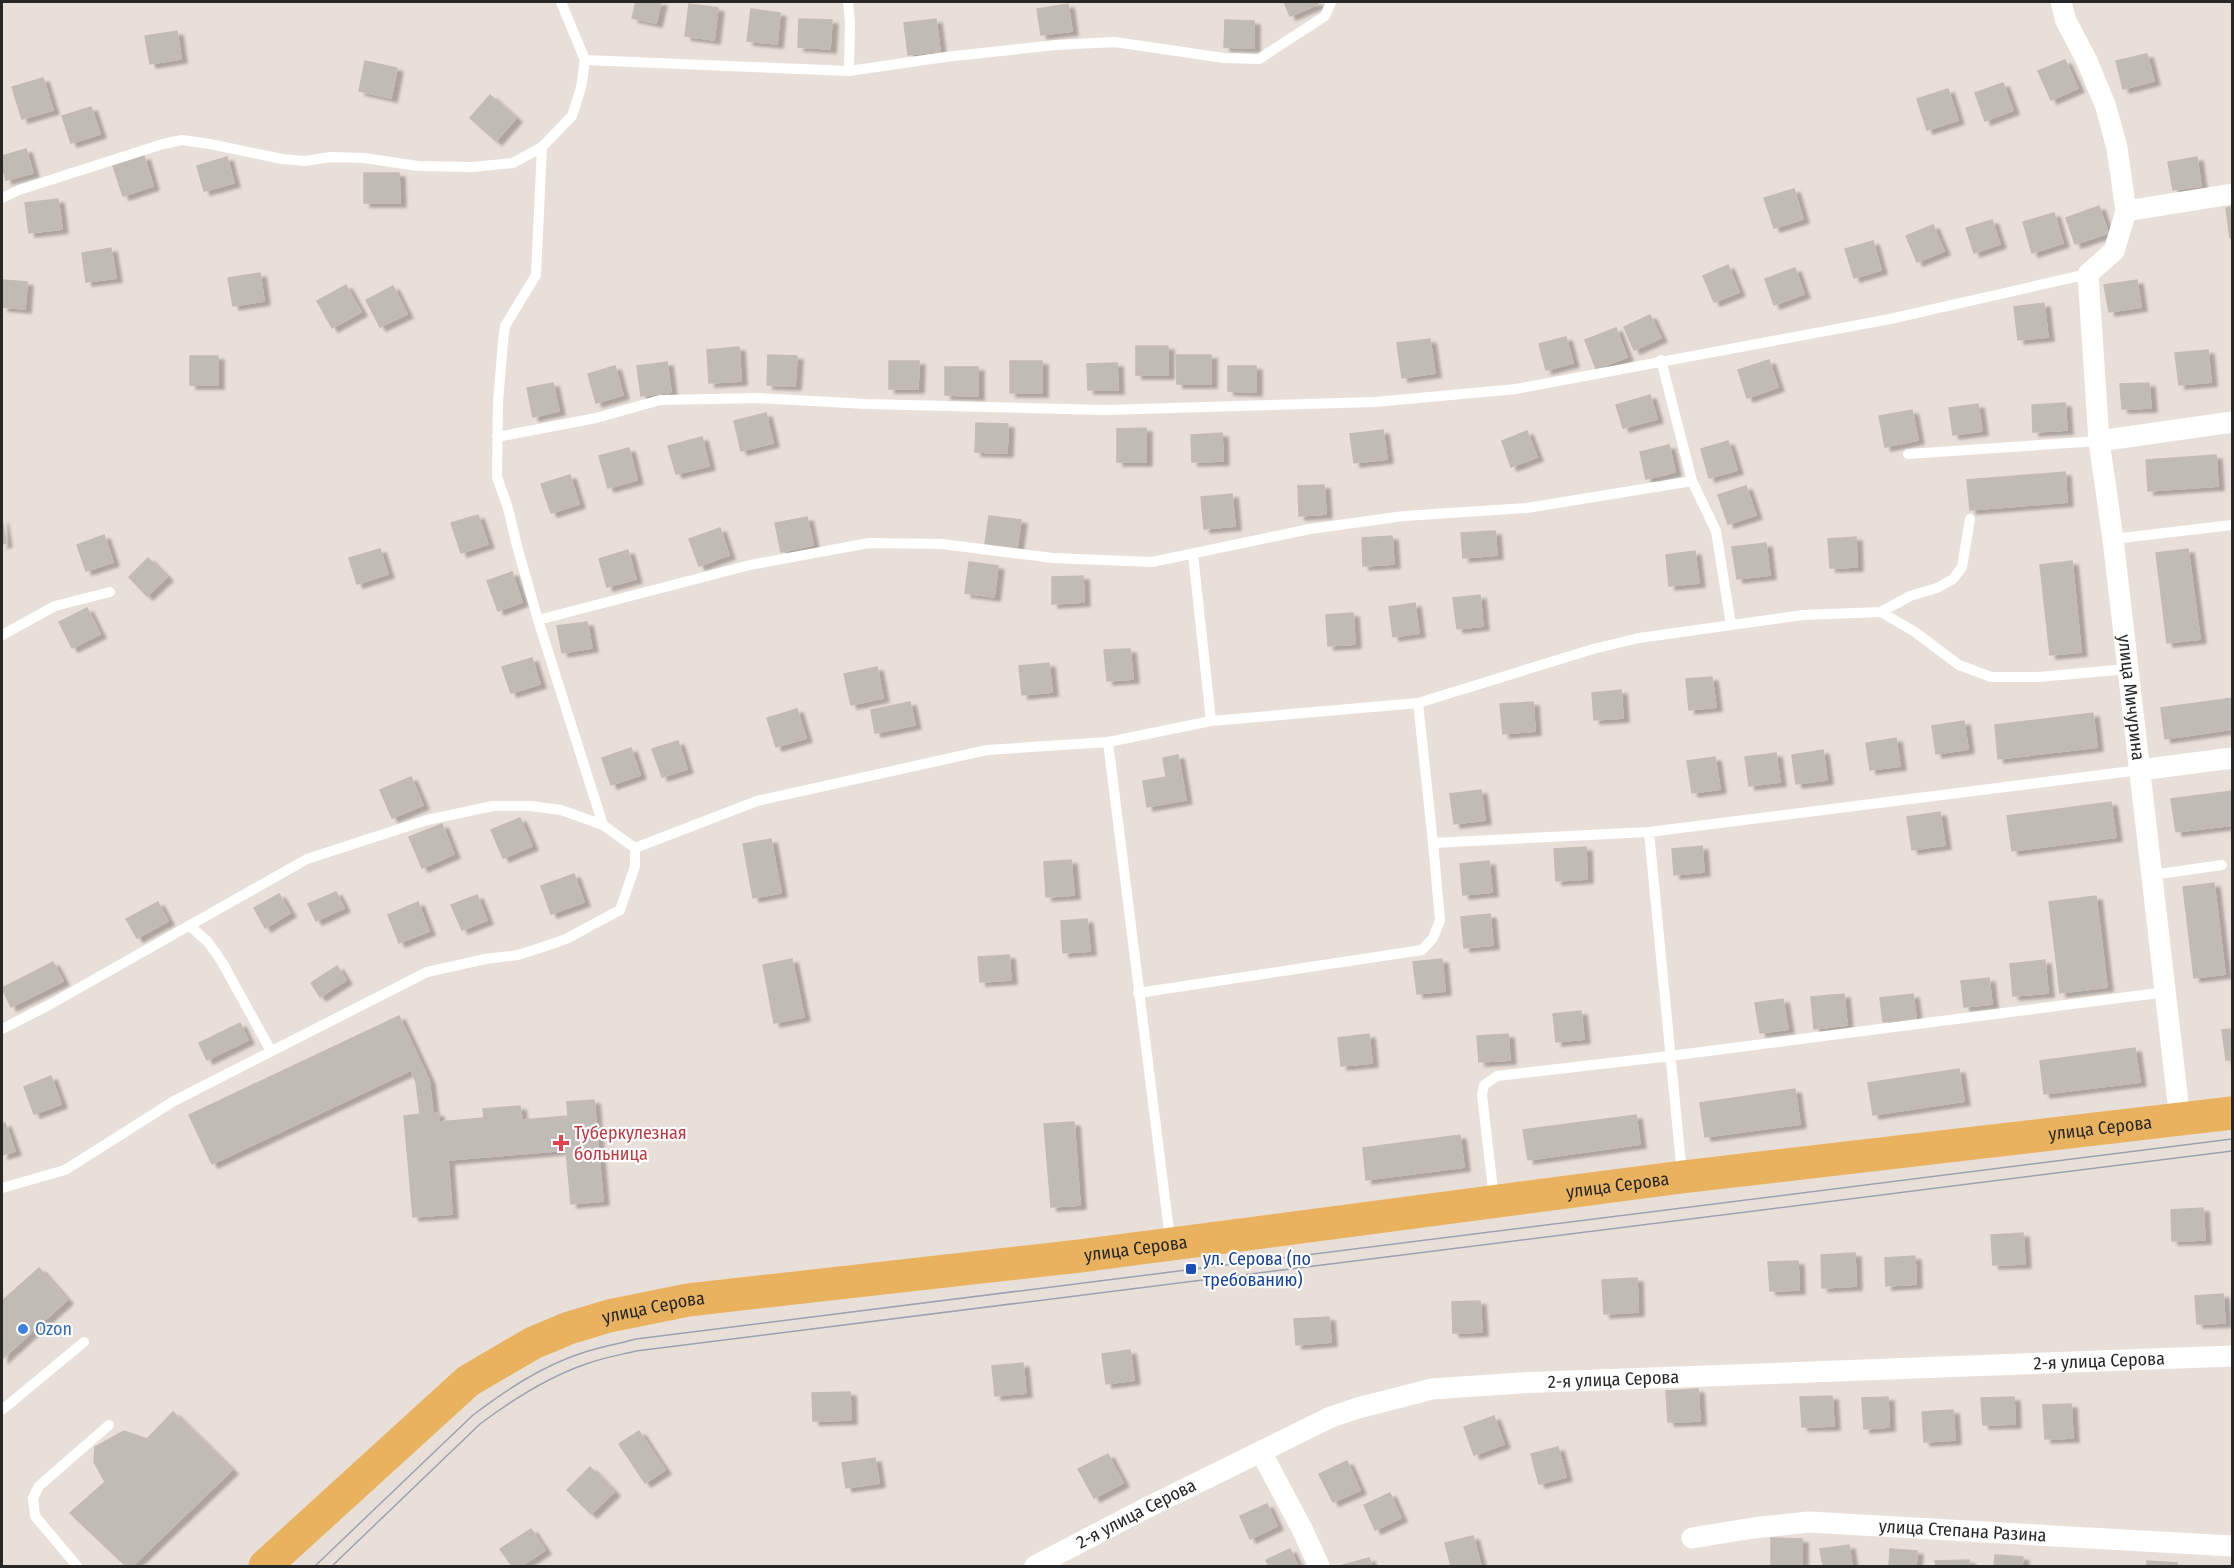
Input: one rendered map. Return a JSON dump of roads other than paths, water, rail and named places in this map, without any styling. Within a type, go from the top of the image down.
[{"type":"main road","name":"улица Серова","points":[[265,1566],[468,1381],[533,1343],[569,1328],[609,1316],[688,1300],[1080,1256],[1682,1177],[2232,1113]]},
{"type":"street","points":[[2061,2],[2066,21],[2087,61],[2106,107],[2117,148],[2126,211],[2114,251],[2088,274]]},
{"type":"street","points":[[2126,211],[2232,194]]},
{"type":"street","name":"улица Мичурина","points":[[2088,274],[2099,441],[2113,539],[2180,1120]]},
{"type":"street","points":[[2099,441],[2232,422]]},
{"type":"street","points":[[2140,770],[2232,758]]},
{"type":"street","name":"2-я улица Серова","points":[[1035,1566],[1144,1509],[1331,1417],[1432,1389],[1452,1386],[2232,1356]]},
{"type":"street","points":[[1261,1452],[1319,1566]]},
{"type":"street","name":"улица Степана Разина","points":[[1692,1538],[1809,1522],[2232,1546]]},
{"type":"lane","points":[[2,198],[30,186],[182,140],[282,159],[305,161],[331,157],[363,158],[440,167],[513,163],[542,147],[572,116],[581,88],[585,60],[561,2]]},
{"type":"lane","points":[[848,2],[849,71]]},
{"type":"lane","points":[[585,60],[849,71],[945,57],[1056,45],[1115,42],[1224,58],[1259,59],[1325,16],[1331,2]]},
{"type":"lane","points":[[542,147],[536,275],[505,326],[498,402],[497,477],[508,508],[538,620],[603,825]]},
{"type":"lane","points":[[498,437],[596,418],[660,400],[759,398],[867,404],[1105,410],[1375,402],[1516,389],[1661,360],[1890,319],[2088,274]]},
{"type":"lane","points":[[1661,360],[1692,481],[1716,531],[1731,625]]},
{"type":"lane","points":[[1908,454],[2099,441]]},
{"type":"lane","points":[[538,620],[750,566],[869,543],[942,544],[1053,558],[1152,562],[1310,529],[1404,516],[1527,508],[1692,481]]},
{"type":"lane","points":[[635,848],[756,801],[987,750],[1108,742],[1211,721],[1418,703],[1593,649],[1639,638],[1803,615],[1881,612],[1910,596],[1937,588],[1953,579],[1962,567],[1970,519]]},
{"type":"lane","points":[[2113,539],[2232,525]]},
{"type":"lane","points":[[1193,554],[1211,721]]},
{"type":"lane","points":[[2,635],[55,606],[110,592]]},
{"type":"lane","points":[[1881,612],[1915,632],[1959,666],[1991,677],[2038,677],[2128,669]]},
{"type":"lane","points":[[1138,993],[1422,950],[1433,938],[1440,920],[1418,703]]},
{"type":"lane","points":[[1108,742],[1171,1243]]},
{"type":"lane","points":[[1433,843],[1649,832],[2140,770]]},
{"type":"lane","points":[[2,1029],[307,859],[427,820],[493,806],[530,806],[561,810],[603,825],[635,848]]},
{"type":"lane","points":[[1649,832],[1682,1177]]},
{"type":"lane","points":[[2,1188],[65,1170],[174,1101],[427,972],[485,959],[518,955],[566,939],[598,923],[620,910],[635,866],[635,848]]},
{"type":"lane","points":[[2152,875],[2222,865]]},
{"type":"lane","points":[[190,926],[208,942],[222,962],[272,1051]]},
{"type":"lane","points":[[1494,1203],[1482,1095],[1484,1085],[1497,1076],[2166,992]]},
{"type":"lane","points":[[2,1410],[84,1342]]},
{"type":"lane","points":[[77,1566],[34,1516],[33,1498],[39,1486],[109,1425]]},
{"type":"tram line","points":[[315,1566],[473,1415],[498,1397],[567,1358],[636,1339],[2232,1139]]},
{"type":"tram line","points":[[332,1566],[492,1415],[558,1375],[592,1362],[636,1351],[2232,1151]]},
{"type":"place","name":"Туберкулезная больница","points":[[561,1143]]},
{"type":"place","name":"ул. Серова (по требованию)","points":[[1191,1269]]},
{"type":"place","name":"Ozon","points":[[23,1329]]}]
